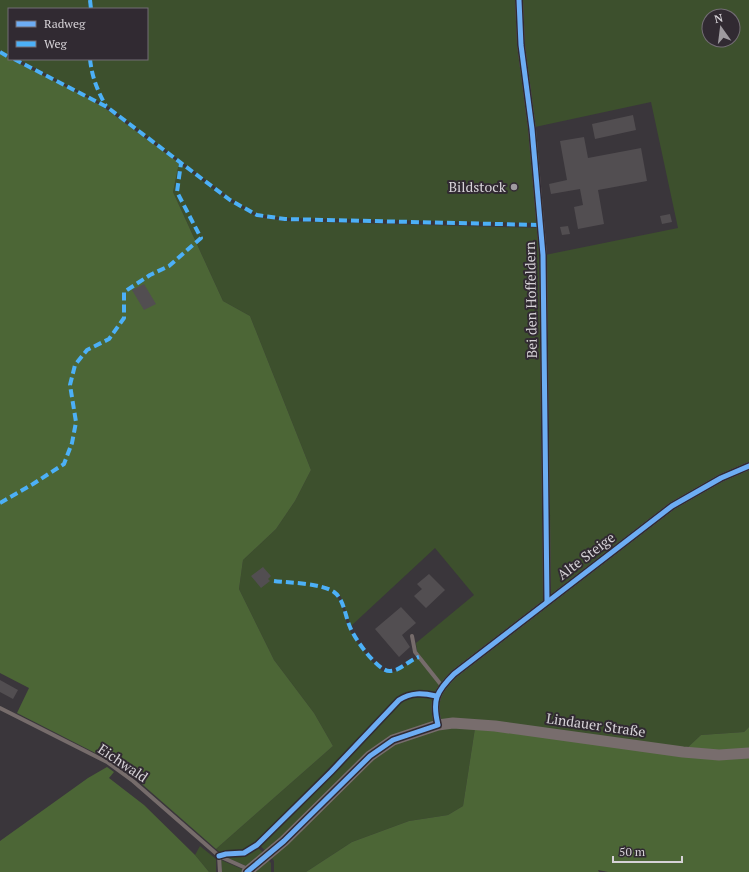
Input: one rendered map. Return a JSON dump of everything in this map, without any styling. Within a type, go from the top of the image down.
[{"type":"main road","name":"Lindauer Straße","points":[[249,871],[284,841],[370,756],[393,740],[438,725],[454,723],[495,726],[683,752],[719,755],[749,753]]},
{"type":"street","name":"Bei den Hoffeldern","points":[[519,0],[522,45],[532,129],[543,255],[547,601]]},
{"type":"street","name":"Alte Steige","points":[[438,725],[435,711],[436,696],[442,686],[454,674],[672,506],[721,478],[749,466]]},
{"type":"lane","points":[[412,636],[415,652],[442,686]]},
{"type":"lane","name":"Eichwald","points":[[0,708],[107,762],[144,790],[219,856],[249,871]]},
{"type":"lane","points":[[219,856],[220,872]]},
{"type":"green space","points":[[0,0],[517,0],[540,223],[284,218],[257,214],[230,198],[109,107],[20,60],[148,60],[148,8],[8,8],[8,54],[0,50]]},
{"type":"green space","points":[[522,0],[749,0],[749,462],[719,475],[548,597],[545,255],[678,228],[651,102],[535,127],[524,45]]},
{"type":"green space","points":[[0,54],[8,58],[8,60],[12,60],[88,98],[106,109],[179,163],[173,192],[223,301],[250,316],[311,470],[295,501],[276,529],[243,560],[239,589],[274,660],[314,713],[333,746],[216,849],[135,778],[109,760],[17,713],[29,688],[0,673]]},
{"type":"green space","points":[[179,163],[229,201],[257,217],[285,221],[540,228],[544,600],[441,684],[417,651],[416,643],[474,595],[435,548],[351,626],[341,597],[334,591],[341,605],[348,627],[365,653],[377,667],[388,673],[400,669],[418,658],[440,686],[435,694],[415,691],[398,698],[256,842],[238,853],[221,853],[216,849],[333,746],[314,713],[274,660],[239,589],[243,560],[276,529],[295,501],[311,470],[250,316],[223,301],[173,192]]},
{"type":"green space","points":[[749,468],[749,727],[744,732],[701,735],[685,750],[440,721],[438,707],[439,702],[446,687],[455,676],[673,507]]},
{"type":"green space","points":[[406,697],[434,697],[434,722],[392,737],[266,852],[260,845],[400,702]]},
{"type":"green space","points":[[749,727],[749,750],[685,750],[701,735],[744,732]]},
{"type":"green space","points":[[439,728],[475,728],[463,806],[448,815],[409,821],[352,842],[306,872],[274,872],[274,861],[271,857],[355,773],[393,743]]},
{"type":"green space","points":[[475,728],[749,757],[749,872],[608,872],[598,870],[599,872],[306,872],[352,842],[409,821],[448,815],[463,806]]},
{"type":"green space","points":[[107,767],[114,772],[109,778],[144,805],[195,855],[209,872],[0,872],[0,841],[88,778]]},
{"type":"green space","points":[[200,846],[216,859],[216,872],[209,872],[195,855]]},
{"type":"green space","points":[[257,847],[265,854],[249,867],[225,857],[244,855]]},
{"type":"green space","points":[[221,860],[244,870],[242,872],[222,872]]},
{"type":"green space","points":[[268,860],[271,863],[271,872],[253,872]]},
{"type":"building","points":[[633,115],[636,130],[595,139],[592,124]]},
{"type":"building","points":[[584,137],[588,158],[641,148],[647,181],[598,190],[604,224],[578,229],[574,207],[583,205],[580,189],[551,194],[549,184],[567,180],[560,141]]},
{"type":"building","points":[[670,214],[672,222],[662,224],[660,216]]},
{"type":"building","points":[[568,226],[570,234],[562,235],[560,227]]},
{"type":"building","points":[[144,284],[156,304],[144,310],[132,290]]},
{"type":"building","points":[[263,567],[271,576],[268,579],[270,581],[261,588],[251,576]]},
{"type":"building","points":[[429,574],[445,590],[426,608],[414,596],[422,589],[417,584]]},
{"type":"building","points":[[401,607],[416,623],[402,635],[410,647],[399,657],[375,629]]},
{"type":"building","points":[[0,680],[18,690],[13,699],[0,692]]},
{"type":"marked path","points":[[90,0],[91,8]]},
{"type":"marked path","points":[[0,52],[8,56]]},
{"type":"marked path","points":[[16,60],[107,107],[230,200],[257,215],[285,219],[541,225]]},
{"type":"marked path","points":[[90,60],[95,83],[106,106]]},
{"type":"marked path","points":[[0,503],[64,464],[72,443],[76,422],[70,385],[75,365],[87,350],[109,339],[124,318],[124,292],[150,275],[169,266],[201,238],[177,192],[181,163]]},
{"type":"marked path","points":[[274,581],[314,585],[334,592],[342,603],[350,627],[356,639],[367,654],[385,670],[394,671],[419,657]]},
{"type":"cycle path","points":[[519,0],[521,45],[532,129],[543,255],[547,601]]},
{"type":"cycle path","points":[[247,872],[284,841],[370,756],[393,740],[438,725],[435,709],[437,697],[439,691],[454,674],[672,506],[721,478],[749,466]]},
{"type":"cycle path","points":[[219,856],[244,853],[257,845],[331,772],[399,700],[404,697],[417,694],[436,696]]},
{"type":"place","name":"Bildstock","points":[[514,187]]}]
